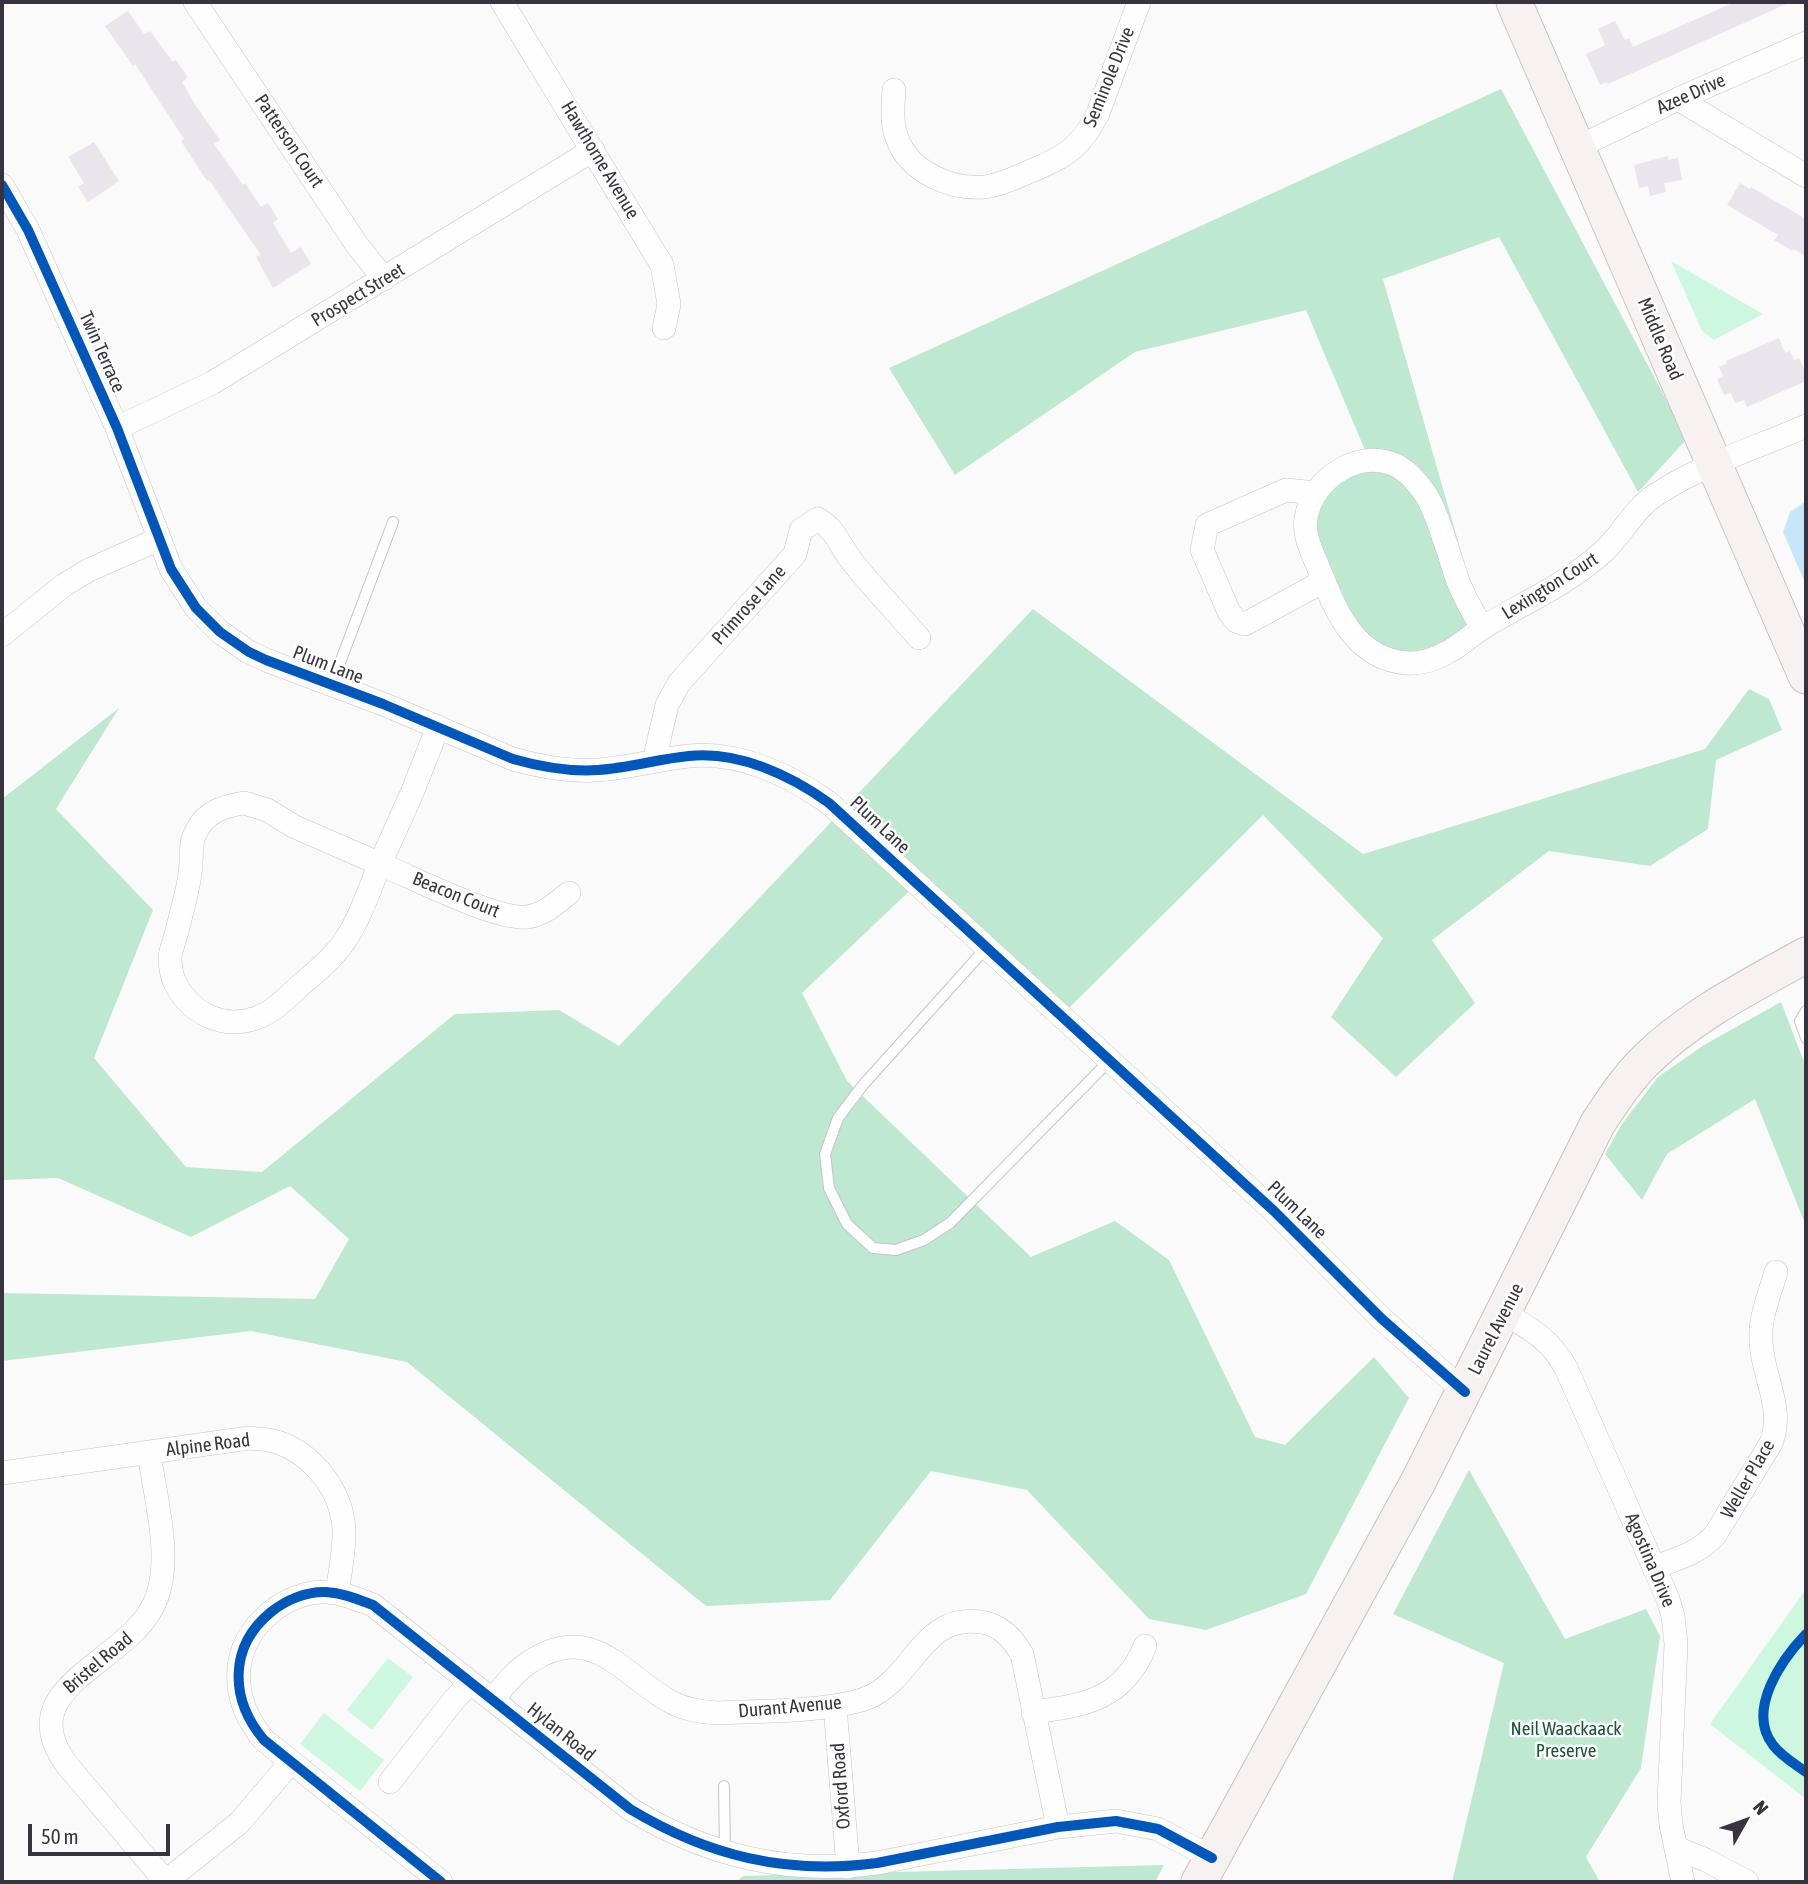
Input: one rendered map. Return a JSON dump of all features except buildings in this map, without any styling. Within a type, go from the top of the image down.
[{"type":"main road","name":"Middle Road","points":[[1514,2],[1806,676]]},
{"type":"main road","name":"Laurel Avenue","points":[[1206,1870],[1418,1482],[1598,1123],[1643,1063],[1671,1038],[1700,1017],[1806,956]]},
{"type":"street","name":"Patterson Court","points":[[195,2],[357,245],[384,279]]},
{"type":"street","name":"Hawthorne Avenue","points":[[502,2],[662,265],[669,304],[664,328]]},
{"type":"street","name":"Seminole Drive","points":[[894,90],[892,114],[897,138],[920,168],[933,177],[968,187],[987,187],[1003,183],[1061,157],[1076,146],[1090,129],[1139,2]]},
{"type":"street","name":"Azee Drive","points":[[1578,146],[1806,43]]},
{"type":"street","points":[[1678,99],[1806,176]]},
{"type":"street","name":"Prospect Street","points":[[117,428],[212,383],[593,150]]},
{"type":"street","name":"Twin Terrace","points":[[2,185],[28,230],[117,428],[159,539]]},
{"type":"street","name":"Lexington Court","points":[[1482,628],[1459,584],[1426,494],[1402,470],[1387,463],[1358,462],[1335,471],[1316,493],[1305,521],[1308,540],[1344,626],[1378,656],[1395,662],[1426,662],[1447,653],[1482,628],[1566,579],[1603,552],[1652,496],[1676,482],[1806,426]]},
{"type":"street","points":[[1316,493],[1286,490],[1207,525],[1202,550],[1229,612],[1236,621],[1245,624],[1324,581]]},
{"type":"street","name":"Primrose Lane","points":[[654,761],[667,705],[679,683],[794,554],[801,530],[817,519],[830,526],[849,558],[919,638]]},
{"type":"street","points":[[2,635],[72,580],[159,539]]},
{"type":"street","name":"Plum Lane","points":[[159,539],[171,569],[186,595],[220,632],[258,656],[513,759],[551,768],[599,770],[691,755],[709,756],[745,761],[788,777],[830,803],[1274,1211],[1382,1319],[1465,1392]]},
{"type":"street","points":[[380,864],[254,805],[228,805],[216,810],[196,831],[170,957],[173,977],[184,998],[196,1010],[220,1021],[237,1022],[256,1018],[271,1010],[325,964],[343,943],[380,864],[412,793],[438,727]]},
{"type":"street","name":"Beacon Court","points":[[380,864],[508,916],[536,915],[548,910],[569,893]]},
{"type":"street","name":"Weller Place","points":[[1654,1567],[1687,1556],[1707,1544],[1771,1443],[1776,1430],[1777,1413],[1760,1343],[1776,1272]]},
{"type":"street","name":"Agostina Drive","points":[[1504,1313],[1537,1333],[1556,1351],[1566,1368],[1668,1599],[1675,1632],[1669,1802],[1683,1882]]},
{"type":"street","name":"Alpine Road","points":[[2,1473],[250,1438],[276,1441],[301,1454],[327,1480],[336,1496],[344,1529],[337,1593]]},
{"type":"street","name":"Bristel Road","points":[[149,1453],[164,1558],[158,1595],[142,1625],[133,1635],[70,1683],[59,1697],[52,1712],[51,1725],[58,1754],[166,1882],[239,1823],[292,1762]]},
{"type":"street","name":"Hylan Road","points":[[441,1882],[264,1740],[248,1719],[239,1691],[240,1661],[251,1633],[261,1620],[279,1605],[312,1593],[337,1593],[373,1605],[629,1809],[676,1834],[724,1853],[798,1867],[848,1867],[1058,1827],[1116,1821],[1145,1825],[1180,1839],[1206,1870]]},
{"type":"street","name":"Durant Avenue","points":[[492,1699],[530,1661],[547,1652],[587,1648],[603,1654],[670,1701],[701,1712],[835,1706],[867,1698],[887,1686],[902,1673],[928,1639],[939,1630],[971,1621],[988,1623],[1013,1639],[1022,1654],[1058,1827]]},
{"type":"street","points":[[1034,1712],[1074,1707],[1104,1696],[1131,1672],[1145,1646]]},
{"type":"street","points":[[390,1782],[470,1683]]},
{"type":"street","name":"Oxford Road","points":[[835,1706],[848,1867]]},
{"type":"street","points":[[1676,1848],[1706,1860],[1747,1882]]},
{"type":"lane","points":[[332,684],[393,522]]},
{"type":"lane","points":[[987,947],[863,1085],[838,1118],[825,1154],[829,1188],[847,1224],[873,1248],[897,1250],[924,1240],[950,1223],[1110,1060]]},
{"type":"lane","points":[[1806,1012],[1800,1021],[1806,1038]]},
{"type":"lane","points":[[724,1786],[724,1853]]},
{"type":"green space","points":[[1501,89],[1687,439],[1638,492],[1499,237],[1383,279],[1480,618],[1447,655],[1375,654],[1337,602],[1308,514],[1367,455],[1306,310],[1135,352],[955,475],[889,368]]},
{"type":"green space","points":[[1671,261],[1763,314],[1714,340],[1702,331]]},
{"type":"green space","points":[[1033,609],[1363,854],[1705,749],[1749,689],[1769,699],[1782,730],[1716,760],[1708,829],[1650,866],[1549,851],[1432,940],[1475,1003],[1396,1077],[1331,1017],[1383,938],[1263,815],[1063,1014],[920,881],[802,993],[847,1081],[1031,1257],[1115,1221],[1169,1260],[1255,1437],[1285,1445],[1374,1357],[1409,1398],[1306,1594],[1206,1630],[1149,1619],[1027,1490],[931,1471],[830,1600],[706,1606],[407,1362],[251,1331],[2,1361],[2,1293],[315,1299],[349,1239],[290,1186],[191,1237],[58,1178],[2,1180],[2,799],[119,708],[56,809],[153,910],[94,1058],[186,1167],[262,1172],[455,1014],[559,1010],[619,1046]]},
{"type":"green space","points":[[1781,1002],[1806,1067],[1806,1226],[1755,1099],[1667,1154],[1642,1200],[1605,1154],[1622,1124],[1658,1077],[1704,1045]]},
{"type":"green space","name":"Neil Waackaack Preserve","points":[[1469,1470],[1565,1639],[1646,1609],[1660,1636],[1641,1768],[1586,1857],[1600,1882],[1452,1882],[1504,1663],[1393,1614]]},
{"type":"green space","points":[[1806,1589],[1806,1799],[1710,1724]]},
{"type":"green space","points":[[388,1658],[413,1677],[372,1730],[347,1710]]},
{"type":"green space","points":[[324,1713],[384,1760],[360,1791],[300,1744]]},
{"type":"green space","points":[[1164,1865],[1155,1882],[736,1882],[743,1876]]},
{"type":"water","points":[[1803,503],[1806,505],[1806,585],[1783,532],[1790,512]]},
{"type":"cycle path","points":[[2,185],[28,230],[117,428],[171,569],[196,608],[220,632],[266,660],[524,762],[555,768],[598,770],[708,755],[745,761],[798,783],[829,803],[1274,1211],[1382,1319],[1465,1392]]},
{"type":"cycle path","points":[[441,1882],[264,1740],[253,1724],[240,1691],[241,1657],[257,1626],[283,1604],[304,1595],[326,1592],[373,1605],[630,1809],[689,1839],[718,1850],[779,1864],[843,1866],[877,1863],[1058,1827],[1116,1821],[1158,1829],[1212,1858]]},
{"type":"cycle path","points":[[1806,1634],[1787,1657],[1770,1686],[1763,1716],[1773,1745],[1806,1772]]}]
